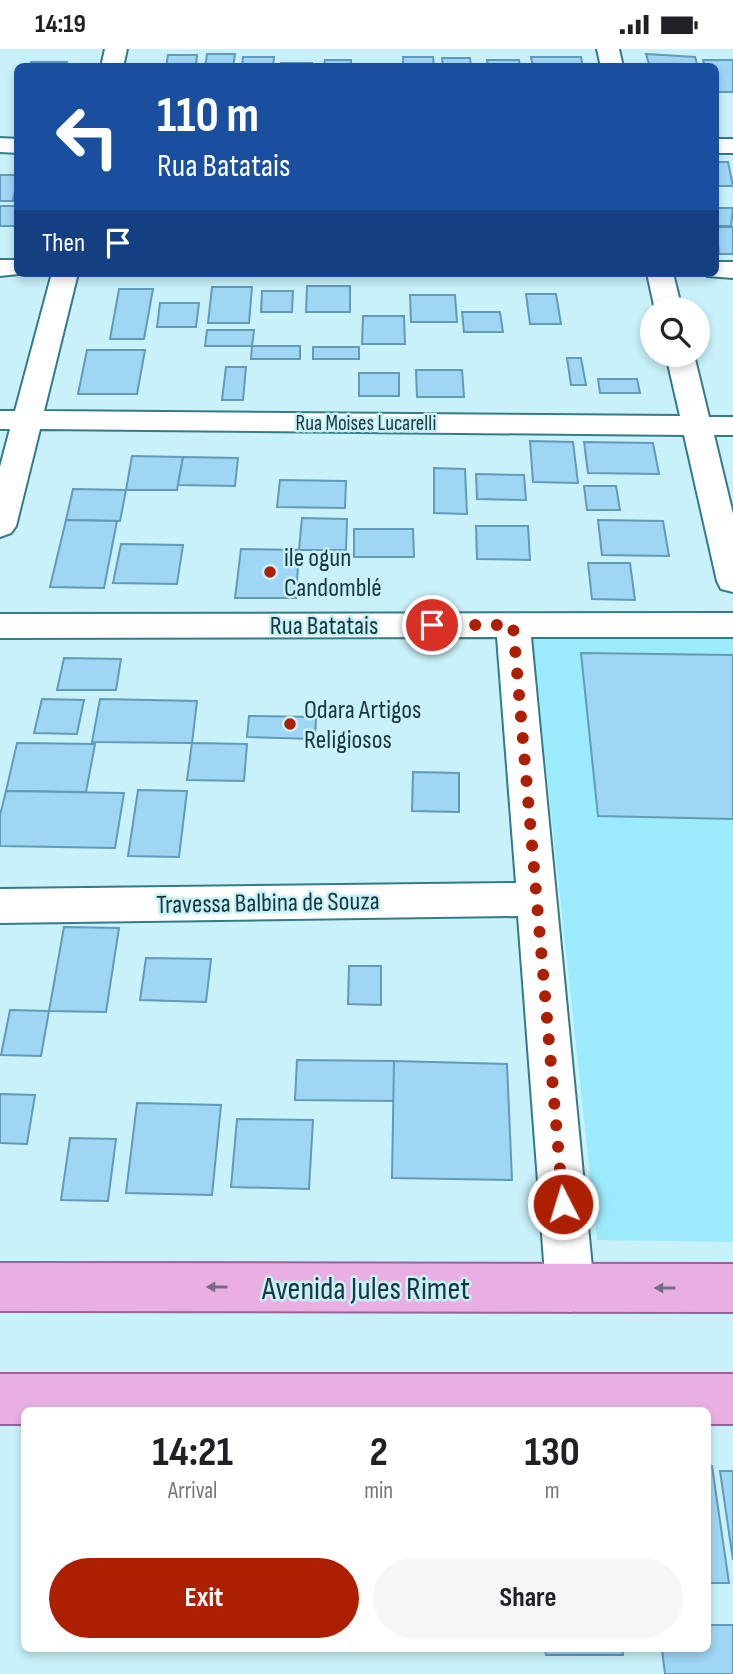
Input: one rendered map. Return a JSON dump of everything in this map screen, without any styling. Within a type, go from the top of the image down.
[{"type":"main road","name":"Avenida Jules Rimet","points":[[0,1287],[733,1288]]},
{"type":"main road","points":[[0,1399],[733,1399]]},
{"type":"street","points":[[0,526],[13,420],[64,277]]},
{"type":"street","points":[[661,277],[666,297]]},
{"type":"street","points":[[683,367],[733,582]]},
{"type":"street","name":"Rua Moises Lucarelli","points":[[13,420],[733,426]]},
{"type":"street","points":[[513,625],[570,1288]]},
{"type":"street","name":"Rua Batatais","points":[[0,626],[733,625]]},
{"type":"street","name":"Travessa Balbina de Souza","points":[[0,905],[537,898]]},
{"type":"shaded area","points":[[532,635],[733,636],[733,1242],[597,1240]]},
{"type":"building","points":[[207,54],[235,54],[234,63],[206,63]]},
{"type":"building","points":[[646,54],[695,57],[697,63],[649,63]]},
{"type":"building","points":[[168,55],[197,55],[196,63],[167,63]]},
{"type":"building","points":[[243,57],[274,57],[273,63],[242,63]]},
{"type":"building","points":[[403,57],[433,57],[434,63],[403,63]]},
{"type":"building","points":[[531,57],[581,57],[582,63],[532,63]]},
{"type":"building","points":[[442,58],[470,58],[471,63],[443,63]]},
{"type":"building","points":[[325,60],[351,60],[351,63],[325,63]]},
{"type":"building","points":[[487,60],[519,60],[519,63],[487,63]]},
{"type":"building","points":[[703,60],[733,60],[733,92],[719,92],[719,63],[704,63]]},
{"type":"building","points":[[31,62],[67,62],[67,63]]},
{"type":"building","points":[[719,162],[728,162],[733,186],[719,186]]},
{"type":"building","points":[[0,175],[14,175],[13,201],[0,201]]},
{"type":"building","points":[[0,206],[14,206],[14,226],[0,226]]},
{"type":"building","points":[[719,208],[733,208],[731,226],[719,226]]},
{"type":"building","points":[[719,227],[733,227],[733,254],[719,254]]},
{"type":"building","points":[[307,286],[350,286],[350,312],[306,312]]},
{"type":"building","points":[[212,287],[252,287],[249,323],[208,323]]},
{"type":"building","points":[[119,289],[153,289],[144,339],[110,339]]},
{"type":"building","points":[[262,291],[293,291],[292,312],[261,312]]},
{"type":"building","points":[[526,294],[556,294],[561,324],[530,324]]},
{"type":"building","points":[[410,295],[455,295],[457,322],[411,322]]},
{"type":"building","points":[[160,303],[199,303],[196,327],[157,327]]},
{"type":"building","points":[[462,312],[500,312],[503,332],[464,332]]},
{"type":"building","points":[[363,316],[404,316],[405,344],[362,344]]},
{"type":"building","points":[[207,330],[254,330],[252,346],[205,346]]},
{"type":"building","points":[[252,346],[300,346],[300,359],[251,359]]},
{"type":"building","points":[[313,347],[359,347],[359,359],[313,359]]},
{"type":"building","points":[[87,350],[145,350],[137,394],[78,394]]},
{"type":"building","points":[[567,358],[581,358],[586,385],[571,385]]},
{"type":"building","points":[[226,367],[246,367],[243,400],[222,400]]},
{"type":"building","points":[[416,370],[462,370],[464,397],[417,397]]},
{"type":"building","points":[[359,373],[399,373],[399,396],[359,396]]},
{"type":"building","points":[[598,379],[637,379],[640,393],[600,393]]},
{"type":"building","points":[[530,441],[573,442],[578,483],[533,482]]},
{"type":"building","points":[[584,442],[653,443],[659,474],[588,473]]},
{"type":"building","points":[[132,456],[183,457],[177,490],[126,490]]},
{"type":"building","points":[[183,457],[238,458],[235,486],[178,485]]},
{"type":"building","points":[[434,468],[465,469],[467,514],[434,513]]},
{"type":"building","points":[[476,474],[524,475],[526,500],[477,499]]},
{"type":"building","points":[[280,480],[346,481],[345,508],[277,507]]},
{"type":"building","points":[[584,486],[616,486],[620,510],[587,510]]},
{"type":"building","points":[[73,489],[126,490],[120,521],[66,520]]},
{"type":"building","points":[[302,518],[347,519],[346,550],[299,550]]},
{"type":"building","points":[[66,520],[117,521],[104,588],[50,587]]},
{"type":"building","points":[[598,520],[663,521],[669,556],[602,555]]},
{"type":"building","points":[[476,526],[528,526],[530,560],[477,559]]},
{"type":"building","points":[[354,529],[413,529],[414,557],[354,557]]},
{"type":"building","points":[[121,544],[183,545],[177,584],[113,583]]},
{"type":"building","points":[[241,549],[299,550],[296,598],[235,598]]},
{"type":"building","points":[[588,563],[630,563],[635,600],[592,599]]},
{"type":"building","points":[[581,653],[733,655],[733,819],[598,816]]},
{"type":"building","points":[[64,658],[121,659],[116,690],[57,690]]},
{"type":"building","points":[[42,699],[84,700],[77,734],[34,733]]},
{"type":"building","points":[[100,699],[197,701],[192,743],[92,742]]},
{"type":"building","points":[[249,716],[316,717],[315,739],[247,737]]},
{"type":"building","points":[[17,743],[95,744],[86,792],[6,791]]},
{"type":"building","points":[[192,743],[247,744],[244,781],[187,780]]},
{"type":"building","points":[[413,772],[459,773],[459,812],[412,811]]},
{"type":"building","points":[[138,790],[187,791],[179,857],[128,856]]},
{"type":"building","points":[[6,791],[124,793],[115,848],[0,846],[0,815]]},
{"type":"building","points":[[64,927],[119,928],[106,1012],[49,1011]]},
{"type":"building","points":[[146,958],[211,959],[206,1002],[140,1000]]},
{"type":"building","points":[[349,966],[381,966],[381,1005],[348,1004]]},
{"type":"building","points":[[10,1010],[49,1011],[41,1056],[1,1055]]},
{"type":"building","points":[[297,1060],[394,1061],[394,1101],[295,1100]]},
{"type":"building","points":[[394,1061],[507,1064],[512,1180],[392,1178]]},
{"type":"building","points":[[0,1094],[35,1095],[27,1144],[0,1143]]},
{"type":"building","points":[[137,1103],[221,1105],[212,1195],[126,1193]]},
{"type":"building","points":[[237,1119],[313,1120],[309,1189],[231,1187]]},
{"type":"building","points":[[70,1138],[116,1139],[108,1201],[61,1200]]},
{"type":"building","points":[[711,1466],[712,1466],[729,1583],[711,1583]]},
{"type":"building","points":[[720,1471],[733,1471],[733,1560]]},
{"type":"building","points":[[711,1625],[733,1625],[733,1674],[665,1674],[662,1652],[711,1652]]},
{"type":"building","points":[[546,1652],[622,1652],[623,1655],[546,1655]]},
{"type":"place","name":"ile ogun Candomblé","points":[[270,572]]},
{"type":"place","name":"Odara Artigos Religiosos","points":[[290,724]]},
{"type":"route","points":[[432,625],[513,625],[563,1204]]}]
